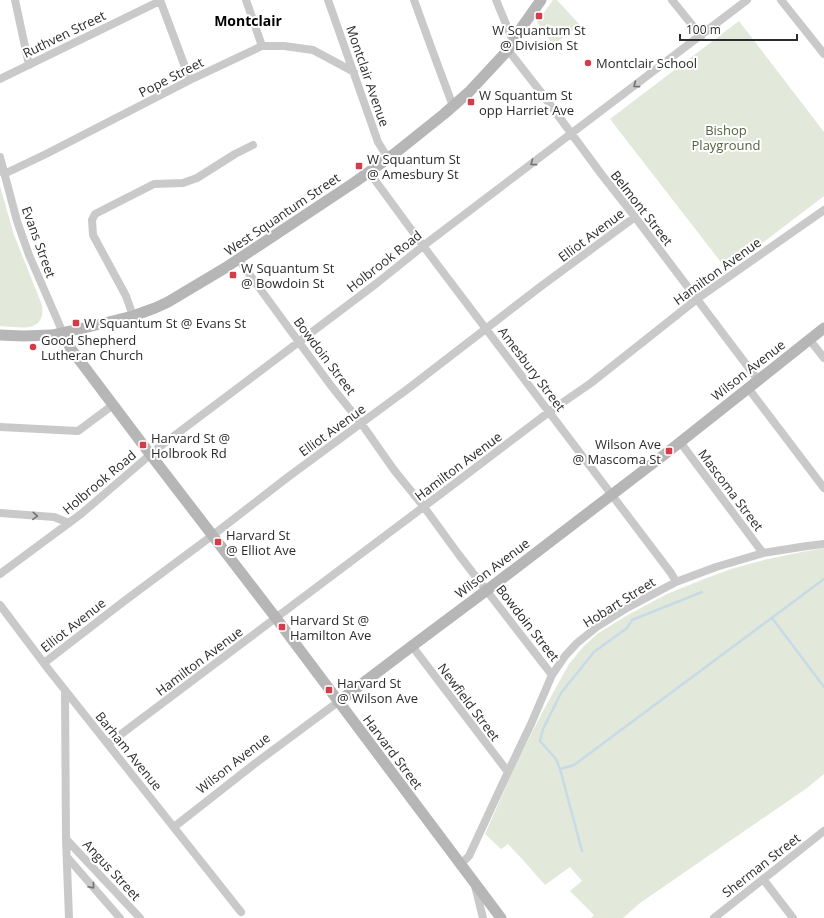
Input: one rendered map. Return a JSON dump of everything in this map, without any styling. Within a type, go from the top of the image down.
[{"type":"street","points":[[15,0],[29,65]]},
{"type":"street","points":[[160,0],[190,80]]},
{"type":"street","name":"Ruthven Street","points":[[0,79],[160,0]]},
{"type":"street","points":[[246,0],[262,46]]},
{"type":"street","name":"Montclair Avenue","points":[[328,0],[378,142],[388,158]]},
{"type":"street","points":[[414,0],[453,106]]},
{"type":"street","name":"Belmont Street","points":[[496,0],[510,45],[540,91],[602,176],[635,217],[758,380]]},
{"type":"street","name":"West Squantum Street","points":[[0,335],[38,336],[63,333],[133,316],[168,302],[238,260],[355,182],[444,114],[469,92],[510,45],[541,0]]},
{"type":"street","points":[[672,0],[701,36]]},
{"type":"street","name":"Holbrook Road","points":[[0,574],[69,523],[150,454],[298,341],[377,283],[423,246],[747,0]]},
{"type":"street","points":[[781,0],[824,54]]},
{"type":"street","name":"Pope Street","points":[[4,174],[190,80],[262,46],[284,46],[313,50],[354,72]]},
{"type":"street","points":[[133,316],[126,296],[93,235],[92,220],[95,214],[154,184],[183,183],[197,178],[235,154],[253,145]]},
{"type":"street","name":"Evans Street","points":[[0,157],[16,221],[63,333]]},
{"type":"street","name":"Amesbury Street","points":[[368,172],[670,572],[676,582]]},
{"type":"street","name":"Hamilton Avenue","points":[[108,744],[549,412],[591,383],[697,299],[824,210]]},
{"type":"street","name":"Elliot Avenue","points":[[44,663],[288,477],[412,386],[540,287],[635,217]]},
{"type":"street","name":"Bowdoin Street","points":[[238,260],[332,387],[361,423],[394,470],[552,675]]},
{"type":"street","name":"Wilson Avenue","points":[[174,827],[253,765],[612,495],[824,328]]},
{"type":"street","name":"Harvard Street","points":[[63,333],[71,349],[276,618],[501,918]]},
{"type":"street","points":[[810,340],[824,358]]},
{"type":"street","points":[[748,388],[824,488]]},
{"type":"street","points":[[0,427],[78,431],[113,405]]},
{"type":"street","name":"Mascoma Street","points":[[680,442],[763,553]]},
{"type":"street","points":[[0,514],[54,517],[69,523]]},
{"type":"street","name":"Hobart Street","points":[[461,864],[469,856],[531,724],[552,675],[565,656],[577,643],[598,626],[631,606],[676,582],[716,567],[763,553],[824,544]]},
{"type":"street","name":"Barham Avenue","points":[[0,605],[65,690],[241,912]]},
{"type":"street","name":"Newfield Street","points":[[412,646],[508,772]]},
{"type":"street","points":[[65,690],[66,839],[69,918]]},
{"type":"street","name":"Sherman Street","points":[[714,918],[824,831]]},
{"type":"street","name":"Angus Street","points":[[66,839],[140,918]]},
{"type":"street","name":"Angus Street","points":[[67,857],[120,918]]},
{"type":"street","points":[[763,879],[794,918]]},
{"type":"street","points":[[475,884],[483,918]]},
{"type":"green space","points":[[553,0],[557,0],[580,25],[553,45],[537,22]]},
{"type":"green space","name":"Bishop Playground","points":[[739,21],[824,132],[824,196],[727,270],[610,119]]},
{"type":"green space","points":[[0,186],[14,235],[42,305],[40,321],[30,327],[0,326]]},
{"type":"green space","points":[[824,548],[824,774],[807,788],[640,903],[623,918],[591,918],[594,915],[570,891],[582,881],[570,867],[545,885],[508,844],[501,849],[485,834],[516,764],[569,664],[583,647],[597,634],[626,616],[667,594],[704,579],[731,569],[768,559]]},
{"type":"waterway","points":[[702,592],[632,620],[627,628],[594,652],[561,693],[543,729],[540,741],[556,759],[560,769],[574,765],[824,579]]},
{"type":"waterway","points":[[772,618],[824,687]]},
{"type":"waterway","points":[[560,769],[582,851]]},
{"type":"place","name":"W Squantum St @ Division St","points":[[539,16]]},
{"type":"place","name":"Montclair School","points":[[588,63]]},
{"type":"place","name":"W Squantum St opp Harriet Ave","points":[[471,102]]},
{"type":"place","name":"W Squantum St @ Amesbury St","points":[[359,166]]},
{"type":"place","name":"W Squantum St @ Bowdoin St","points":[[233,275]]},
{"type":"place","name":"W Squantum St @ Evans St","points":[[76,323]]},
{"type":"place","name":"Good Shepherd Lutheran Church","points":[[33,347]]},
{"type":"place","name":"Harvard St @ Holbrook Rd","points":[[143,445]]},
{"type":"place","name":"Wilson Ave @ Mascoma St","points":[[669,451]]},
{"type":"place","name":"Harvard St @ Elliot Ave","points":[[218,542]]},
{"type":"place","name":"Harvard St @ Hamilton Ave","points":[[282,627]]},
{"type":"place","name":"Harvard St @ Wilson Ave","points":[[329,690]]},
{"type":"district","name":"Montclair","points":[[248,21]]}]
